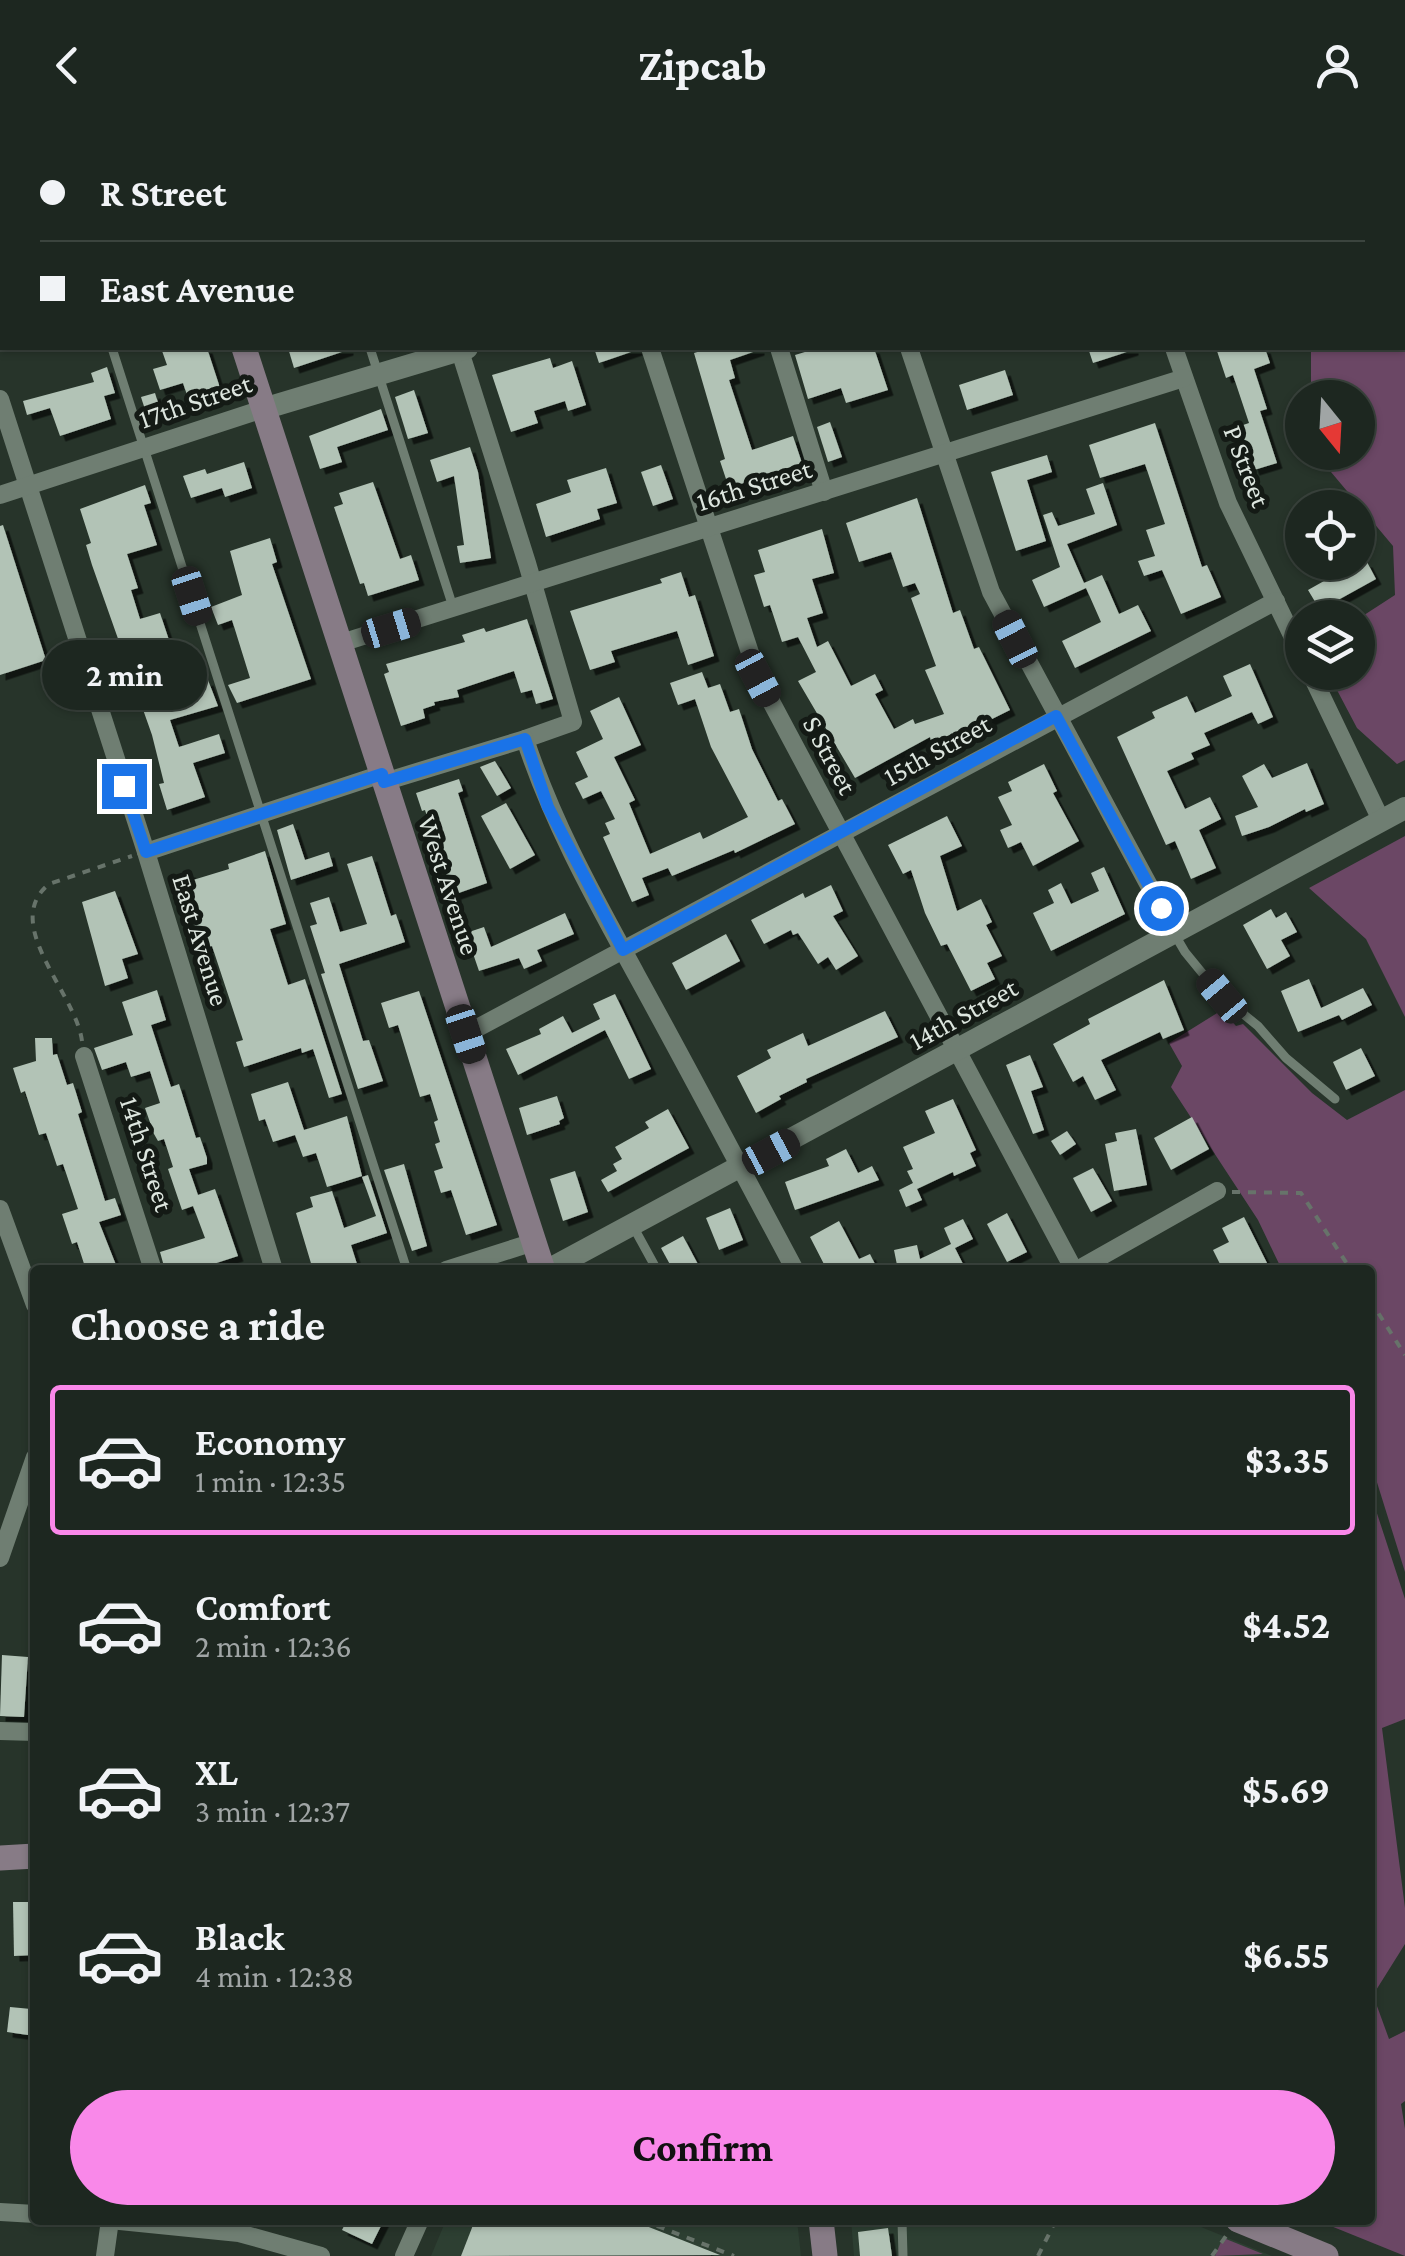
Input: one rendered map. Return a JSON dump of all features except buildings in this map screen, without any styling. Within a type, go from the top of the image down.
[{"type":"main road","name":"West Avenue","points":[[245,350],[544,1265]]},
{"type":"main road","points":[[0,1858],[30,1856]]},
{"type":"main road","points":[[821,2225],[825,2256]]},
{"type":"main road","points":[[1232,2228],[1326,2256]]},
{"type":"street","name":"17th Street","points":[[0,495],[455,350]]},
{"type":"street","points":[[146,852],[573,722],[463,350]]},
{"type":"street","name":"S Street","points":[[651,350],[758,678],[1072,1265]]},
{"type":"street","points":[[781,350],[824,492]]},
{"type":"street","points":[[910,350],[986,582],[1174,932]]},
{"type":"street","name":"P Street","points":[[1175,350],[1228,503],[1285,620]]},
{"type":"street","name":"16th Street","points":[[340,644],[1184,378]]},
{"type":"street","name":"East Avenue","points":[[0,399],[146,852],[272,1265]]},
{"type":"street","name":"15th Street","points":[[466,1034],[1276,601]]},
{"type":"street","points":[[1319,690],[1381,820]]},
{"type":"street","points":[[525,739],[548,807],[792,1265]]},
{"type":"street","name":"14th Street","points":[[556,1265],[1405,808]]},
{"type":"street","name":"14th Street","points":[[84,1056],[151,1265]]},
{"type":"street","points":[[1084,1265],[1217,1192]]},
{"type":"street","points":[[0,1209],[30,1290]]},
{"type":"street","points":[[462,1265],[534,1242]]},
{"type":"street","points":[[0,1558],[30,1471]]},
{"type":"street","points":[[0,1731],[30,1732]]},
{"type":"street","points":[[0,2212],[30,2214]]},
{"type":"street","points":[[104,2256],[109,2225]]},
{"type":"street","points":[[160,2225],[239,2233],[321,2256]]},
{"type":"street","points":[[404,2256],[418,2225]]},
{"type":"lane","points":[[113,350],[405,1265]]},
{"type":"lane","points":[[371,350],[454,608]]},
{"type":"lane","points":[[1174,932],[1222,996],[1335,1099]]},
{"type":"lane","points":[[633,1225],[654,1265]]},
{"type":"lane","points":[[902,2225],[903,2256]]},
{"type":"path","points":[[84,1056],[74,1011],[49,974],[31,937],[29,908],[40,890],[50,884],[146,852]]},
{"type":"path","points":[[1217,1192],[1301,1193],[1347,1265]]},
{"type":"path","points":[[1375,1308],[1405,1355]]},
{"type":"path","points":[[655,2225],[734,2256]]},
{"type":"path","points":[[1038,2256],[1054,2225]]},
{"type":"path","points":[[1212,2256],[1232,2228]]},
{"type":"shaded area","points":[[1311,350],[1405,350],[1405,760],[1397,764],[1357,728],[1337,690],[1375,690],[1375,608],[1395,595],[1393,546],[1375,525],[1375,490],[1346,490],[1331,472],[1375,470],[1375,380],[1311,380]]},
{"type":"shaded area","points":[[1405,836],[1405,1017],[1366,939],[1309,888]]},
{"type":"shaded area","points":[[1222,1010],[1236,1026],[1243,1024],[1312,1093],[1347,1120],[1405,1090],[1405,1572],[1375,1476],[1375,1265],[1280,1265],[1258,1220],[1171,1087],[1182,1066],[1169,1043]]},
{"type":"shaded area","points":[[1375,1507],[1405,1599],[1405,1719],[1382,1728],[1405,1908],[1405,1944],[1375,1992]]},
{"type":"shaded area","points":[[1375,2000],[1389,2039],[1405,2031],[1405,2101],[1401,2104],[1405,2129],[1405,2256],[1328,2225],[1375,2225]]},
{"type":"shaded area","points":[[444,2225],[798,2225],[801,2256],[431,2256]]},
{"type":"shaded area","points":[[851,2225],[1196,2225],[1272,2256],[854,2256]]},
{"type":"shaded area","points":[[1226,2239],[1263,2254],[1215,2256]]},
{"type":"route","points":[[124,786],[146,852],[382,774],[384,782],[525,739],[548,807],[623,950],[1056,716],[1161,908]]}]
